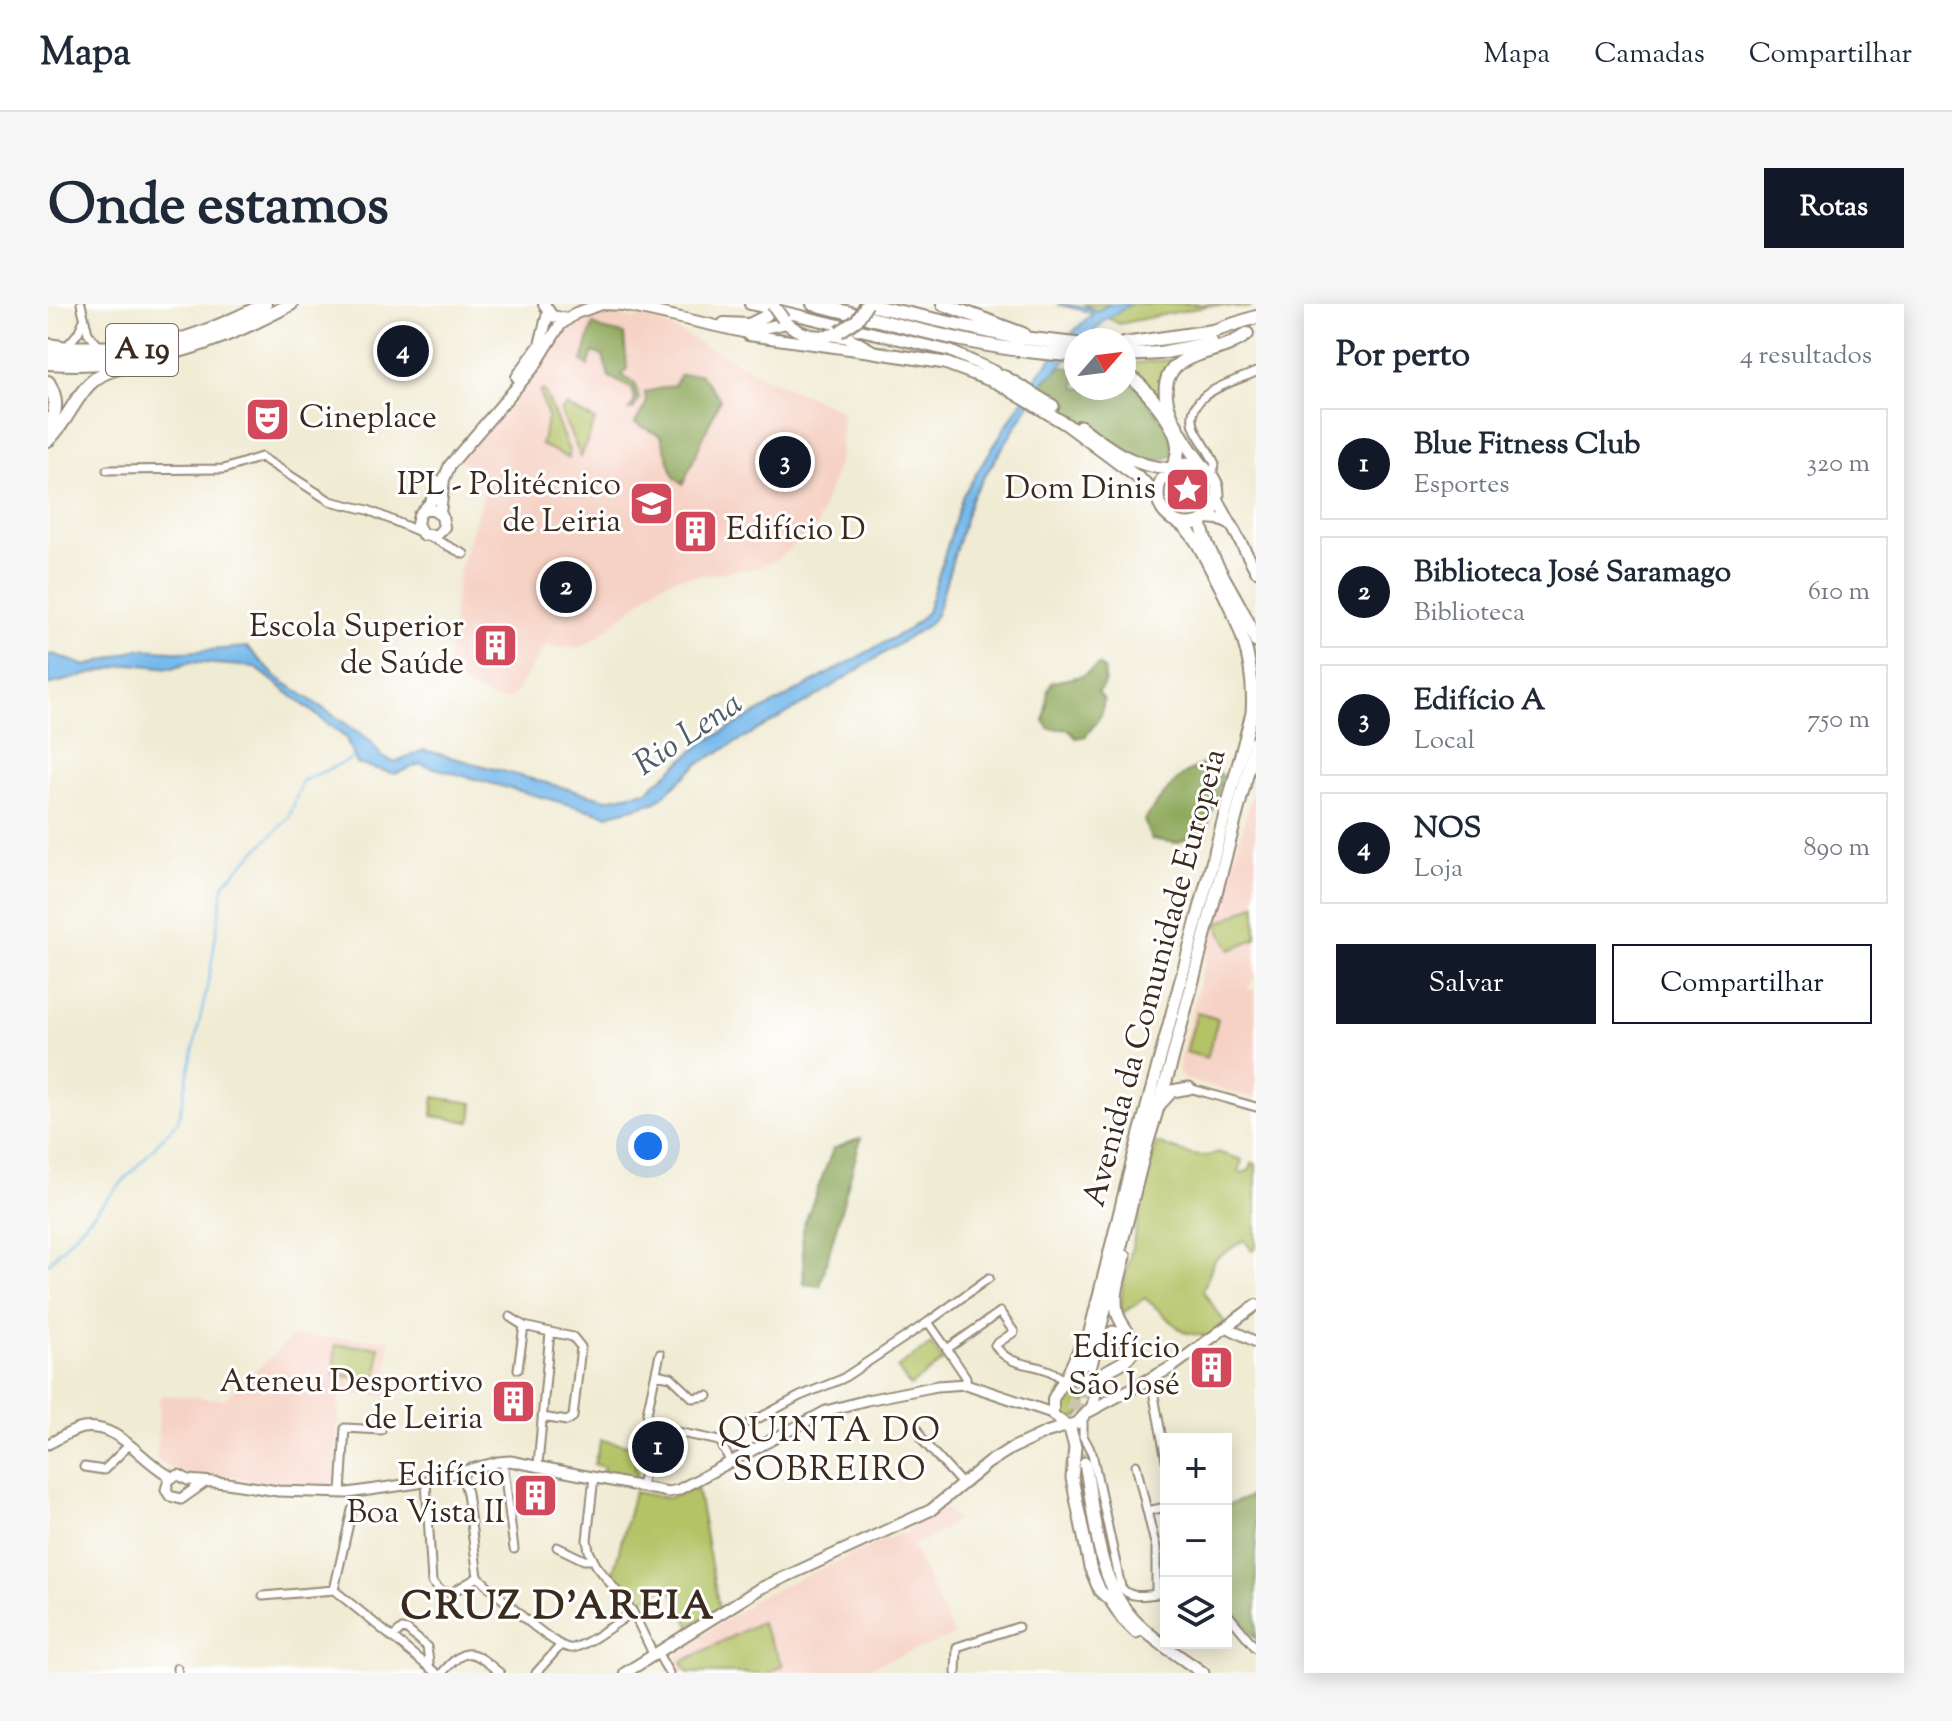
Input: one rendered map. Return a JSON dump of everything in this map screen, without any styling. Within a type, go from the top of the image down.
[{"type":"highway","name":"A 19","points":[[48,355],[88,356],[179,342],[265,304]]},
{"type":"highway","name":"A 19","points":[[48,363],[101,365],[148,359],[209,343],[291,304]]},
{"type":"highway","points":[[278,311],[298,304]]},
{"type":"highway","points":[[813,304],[956,338],[1019,350],[1064,352]]},
{"type":"highway","points":[[866,304],[1033,339]]},
{"type":"highway","points":[[943,304],[1064,349]]},
{"type":"highway","points":[[1136,342],[1213,331],[1256,317]]},
{"type":"highway","points":[[1136,354],[1160,353],[1252,332]]},
{"type":"highway","points":[[1208,472],[1171,413],[1165,399],[1165,386],[1171,371],[1182,362],[1228,346],[1252,332]]},
{"type":"highway","points":[[48,440],[89,383],[112,370],[137,365],[148,359]]},
{"type":"highway","points":[[48,382],[55,398],[55,409],[48,428]]},
{"type":"highway","points":[[1136,382],[1146,390],[1171,428],[1178,446],[1172,468]]},
{"type":"main road","points":[[648,304],[736,325],[754,323],[770,309],[808,335],[836,334],[874,352]]},
{"type":"main road","points":[[750,304],[950,351],[979,362],[1005,377],[1121,456],[1144,466],[1172,468],[1189,464],[1208,472],[1217,482],[1218,500],[1256,571]]},
{"type":"main road","points":[[836,334],[857,320],[866,304]]},
{"type":"main road","points":[[546,309],[556,319],[595,305],[623,305],[763,338],[945,363],[1017,388]]},
{"type":"main road","points":[[546,309],[545,333],[530,360],[444,462],[433,498],[418,519],[425,534],[442,531],[444,523],[440,513],[444,479],[450,465],[534,367],[574,312]]},
{"type":"main road","points":[[857,320],[861,337],[872,345],[948,359],[1005,377]]},
{"type":"main road","points":[[56,346],[101,347],[166,339],[231,321]]},
{"type":"main road","points":[[743,332],[785,321]]},
{"type":"main road","points":[[1051,409],[1145,483],[1158,498],[1165,514],[1179,523],[1194,524],[1218,519],[1232,525]]},
{"type":"main road","points":[[1158,498],[1161,482],[1172,468]]},
{"type":"main road","points":[[1218,500],[1204,520],[1205,538],[1243,609],[1256,642]]},
{"type":"main road","points":[[426,510],[440,513]]},
{"type":"main road","name":"Avenida da Comunidade Europeia","points":[[1084,1369],[1130,1171],[1247,738],[1254,699],[1251,662],[1238,620],[1194,538],[1179,523]]},
{"type":"main road","name":"Avenida da Comunidade Europeia","points":[[1084,1369],[1171,1064],[1256,741]]},
{"type":"main road","points":[[1171,1064],[1177,1079],[1189,1088]]},
{"type":"main road","points":[[1158,1107],[1172,1091],[1189,1088]]},
{"type":"main road","points":[[1047,1432],[1053,1415],[1053,1399],[1079,1350],[1118,1202],[1130,1171]]},
{"type":"main road","points":[[1086,1416],[1094,1402],[1094,1388],[1102,1373],[1123,1363],[1133,1351],[1133,1340],[1119,1317],[1116,1300],[1133,1216],[1133,1199]]},
{"type":"main road","points":[[625,1673],[759,1589],[931,1510],[997,1457],[1086,1416],[1151,1380],[1228,1328],[1256,1305]]},
{"type":"main road","points":[[1064,1380],[1084,1369],[1094,1388],[1115,1398]]},
{"type":"main road","points":[[1053,1415],[1068,1425],[1075,1447],[1072,1478],[1090,1567],[1100,1591],[1129,1626],[1190,1673]]},
{"type":"main road","points":[[1085,1460],[1097,1569],[1110,1600]]},
{"type":"main road","points":[[1085,1460],[1105,1569],[1113,1591],[1141,1627],[1203,1673]]},
{"type":"street","points":[[81,304],[91,338],[101,347]]},
{"type":"street","points":[[75,338],[84,320]]},
{"type":"street","points":[[56,346],[75,338],[91,338]]},
{"type":"street","points":[[1208,472],[1215,464],[1196,430],[1195,407],[1208,393],[1256,372]]},
{"type":"street","points":[[107,470],[224,469],[261,457],[330,501],[361,507],[464,554]]},
{"type":"street","points":[[404,525],[418,519]]},
{"type":"street","points":[[442,531],[446,545]]},
{"type":"street","points":[[1189,1088],[1256,1107]]},
{"type":"street","points":[[750,1423],[800,1396],[842,1379],[989,1278]]},
{"type":"street","points":[[947,1349],[1000,1312],[1014,1332],[995,1345],[1001,1355],[1013,1361],[1052,1369],[1064,1380]]},
{"type":"street","points":[[510,1317],[524,1326],[573,1337],[581,1347],[573,1417],[567,1421],[542,1417]]},
{"type":"street","points":[[928,1322],[966,1377],[966,1384]]},
{"type":"street","points":[[518,1369],[524,1326]]},
{"type":"street","points":[[1228,1328],[1256,1342]]},
{"type":"street","points":[[538,1465],[550,1332]]},
{"type":"street","points":[[641,1487],[653,1427],[647,1413],[660,1354]]},
{"type":"street","points":[[656,1374],[671,1377],[693,1398],[708,1396]]},
{"type":"street","points":[[1151,1380],[1161,1433]]},
{"type":"street","points":[[170,1480],[182,1476],[188,1480],[292,1493],[341,1493],[380,1490],[426,1481],[503,1461],[672,1492],[834,1408],[937,1386],[966,1384],[1053,1415]]},
{"type":"street","points":[[1033,1407],[1053,1399]]},
{"type":"street","points":[[1085,1460],[1083,1436],[1086,1416]]},
{"type":"street","points":[[48,1444],[87,1427],[109,1432],[170,1480]]},
{"type":"street","points":[[653,1427],[720,1441],[731,1463]]},
{"type":"street","points":[[916,1427],[924,1442],[963,1485]]},
{"type":"street","points":[[341,1493],[345,1428],[381,1430]]},
{"type":"street","points":[[84,1467],[104,1470],[129,1445]]},
{"type":"street","points":[[1075,1447],[1084,1453],[1121,1587],[1128,1594],[1160,1593]]},
{"type":"street","points":[[503,1461],[514,1549]]},
{"type":"street","points":[[1136,1465],[1156,1548],[1156,1593]]},
{"type":"street","points":[[461,1472],[467,1493],[478,1577],[560,1646],[573,1648],[633,1612]]},
{"type":"street","points":[[594,1477],[587,1540],[593,1560],[633,1612],[669,1673]]},
{"type":"street","points":[[170,1480],[168,1494],[181,1499],[205,1482]]},
{"type":"street","points":[[188,1480],[189,1492]]},
{"type":"street","points":[[426,1481],[432,1582],[441,1591],[451,1593],[478,1577]]},
{"type":"street","points":[[1147,1511],[1160,1508]]},
{"type":"street","points":[[334,1590],[352,1510]]},
{"type":"street","points":[[557,1547],[584,1560],[593,1560]]},
{"type":"street","points":[[263,1596],[334,1590],[439,1673],[459,1655],[471,1653],[500,1673]]},
{"type":"street","points":[[1232,1619],[1256,1648]]},
{"type":"street","points":[[956,1673],[957,1647],[1018,1627]]},
{"type":"street","points":[[392,1638],[402,1629],[407,1630],[427,1647],[427,1665]]},
{"type":"street","points":[[536,1673],[560,1646]]},
{"type":"shaded area","name":"IPL - Politécnico de Leiria","points":[[606,311],[633,319],[649,316],[755,372],[842,411],[840,458],[817,526],[776,560],[757,568],[678,578],[660,584],[582,647],[559,648],[547,644],[512,698],[494,700],[446,675],[459,571],[488,481],[459,460],[533,378],[564,333],[589,315]]},
{"type":"shaded area","points":[[1256,780],[1256,975],[1247,989],[1256,990],[1256,1098],[1183,1079],[1178,1070]]},
{"type":"shaded area","points":[[293,1336],[389,1340],[387,1395],[339,1395],[335,1483],[327,1486],[305,1483],[272,1485],[231,1476],[191,1474],[156,1459],[160,1395],[225,1399]]},
{"type":"shaded area","points":[[945,1508],[957,1520],[933,1537],[912,1545],[954,1636],[854,1673],[675,1673],[672,1661],[678,1650],[750,1604],[750,1601],[897,1534],[907,1533],[908,1529]]},
{"type":"green space","points":[[1084,304],[1256,304],[1247,308],[1211,305],[1119,324]]},
{"type":"green space","points":[[593,324],[624,334],[627,369],[621,375],[635,383],[639,399],[633,410],[629,410],[635,400],[632,388],[609,377],[603,356],[593,352],[588,366],[582,361]]},
{"type":"green space","points":[[1176,359],[1162,379],[1162,403],[1136,378],[1136,363]]},
{"type":"green space","points":[[1060,367],[1064,367],[1064,400],[1136,400],[1136,386],[1172,435],[1172,455],[1159,460],[1143,458],[1105,439],[1040,391],[1044,382]]},
{"type":"green space","points":[[700,374],[720,399],[683,484],[674,477],[661,436],[635,423],[646,404],[645,392],[675,385],[680,375]]},
{"type":"green space","points":[[544,390],[569,451],[569,458],[541,445],[548,417],[540,392]]},
{"type":"green space","points":[[566,406],[595,420],[581,457],[561,412]]},
{"type":"green space","points":[[1099,665],[1104,669],[1105,679],[1098,692],[1104,700],[1101,715],[1086,736],[1076,738],[1068,729],[1050,729],[1044,721],[1052,682],[1082,676]]},
{"type":"green space","points":[[1208,762],[1223,777],[1206,830],[1177,843],[1151,839],[1144,820],[1150,811],[1179,779]]},
{"type":"green space","points":[[1256,904],[1256,938],[1231,950],[1217,924]]},
{"type":"green space","points":[[1197,1013],[1218,1019],[1207,1058],[1186,1052]]},
{"type":"green space","points":[[434,1097],[473,1103],[471,1122],[432,1116]]},
{"type":"green space","points":[[861,1138],[820,1286],[804,1284],[802,1230],[833,1149]]},
{"type":"green space","points":[[1156,1143],[1195,1155],[1217,1152],[1242,1160],[1239,1172],[1242,1173],[1250,1170],[1252,1163],[1256,1164],[1256,1247],[1252,1250],[1244,1240],[1214,1260],[1203,1291],[1226,1324],[1208,1337],[1183,1332],[1145,1298],[1121,1314],[1122,1290]]},
{"type":"green space","points":[[931,1344],[943,1361],[910,1386],[897,1368]]},
{"type":"green space","points":[[335,1345],[379,1347],[378,1378],[334,1376]]},
{"type":"green space","points":[[1078,1380],[1087,1384],[1090,1397],[1079,1417],[1065,1420],[1057,1414],[1059,1398],[1064,1389]]},
{"type":"green space","points":[[601,1440],[644,1448],[643,1453],[638,1454],[636,1478],[632,1480],[603,1474],[604,1467],[594,1464]]},
{"type":"green space","points":[[697,1488],[719,1609],[690,1627],[669,1586],[633,1604],[612,1578],[634,1492],[668,1498]]},
{"type":"green space","points":[[1256,1494],[1256,1639],[1232,1610],[1232,1504]]},
{"type":"green space","points":[[760,1622],[783,1665],[768,1673],[688,1673],[682,1662]]},
{"type":"water","points":[[1057,304],[1097,311],[1110,304],[1131,304],[1097,328],[1077,328],[1093,313]]},
{"type":"water","points":[[1064,343],[1064,363],[1044,382],[972,496],[936,615],[928,625],[814,698],[698,764],[656,802],[607,815],[420,764],[395,774],[357,764],[346,738],[255,667],[190,662],[172,668],[130,664],[48,685],[48,656],[53,654],[86,666],[139,649],[186,652],[247,647],[275,676],[370,740],[382,757],[394,762],[424,750],[606,799],[647,791],[701,744],[909,629],[927,612],[963,495],[1038,375]]},
{"type":"waterway","points":[[48,1264],[178,1121],[210,973],[224,883],[289,818],[302,781],[354,758]]},
{"type":"tunnel","points":[[1085,1463],[1078,1423],[1091,1365]]},
{"type":"tunnel","points":[[1072,1410],[1081,1368]]},
{"type":"place","name":"NOS","points":[[403,351]]},
{"type":"place","name":"Cineplace","points":[[268,419]]},
{"type":"place","name":"Edifício A","points":[[785,462]]},
{"type":"place","name":"Dom Dinis","points":[[1187,490]]},
{"type":"place","name":"IPL - Politécnico de Leiria","points":[[652,504]]},
{"type":"place","name":"Edifício D","points":[[695,531]]},
{"type":"place","name":"Biblioteca José Saramago","points":[[566,587]]},
{"type":"place","name":"Escola Superior de Saúde","points":[[495,646]]},
{"type":"place","name":"Edifício São José","points":[[1211,1367]]},
{"type":"place","name":"Ateneu Desportivo de Leiria","points":[[514,1401]]},
{"type":"place","name":"Blue Fitness Club","points":[[658,1447]]},
{"type":"place","name":"Edifício Boa Vista II","points":[[536,1495]]},
{"type":"district","name":"QUINTA DO SOBREIRO","points":[[830,1452]]},
{"type":"district","name":"CRUZ D'AREIA","points":[[558,1608]]},
{"type":"water label","name":"Rio Lena","points":[[689,735]]}]
